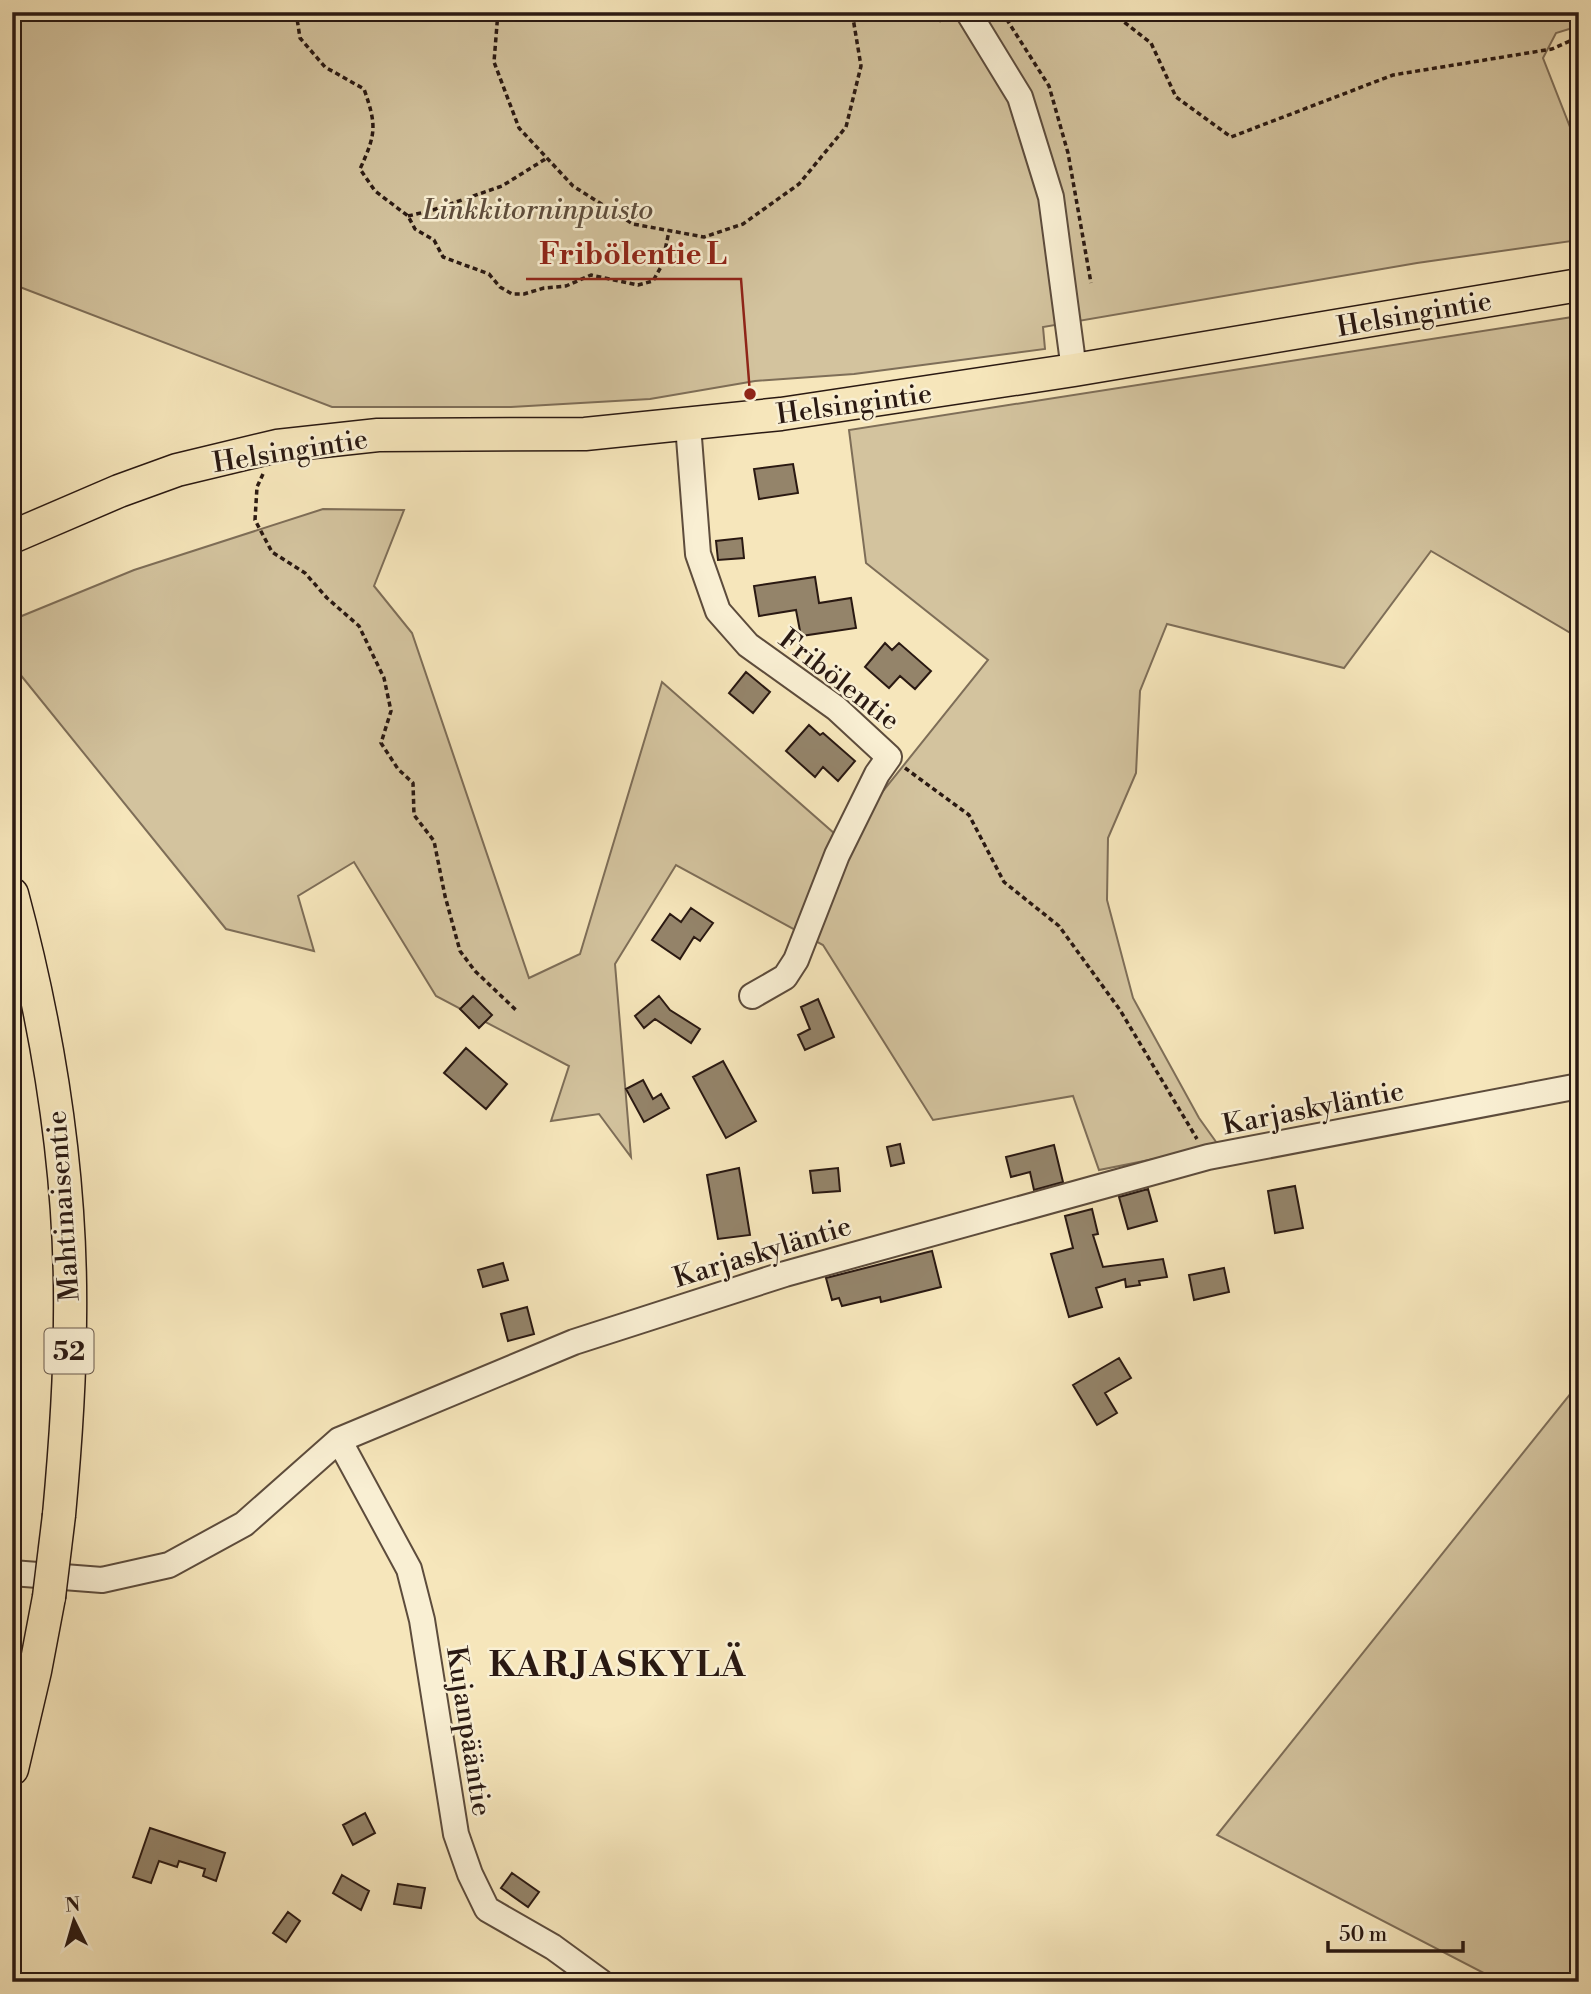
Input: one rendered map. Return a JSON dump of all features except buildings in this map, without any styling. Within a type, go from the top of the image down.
[{"type":"main road","name":"Helsingintie","points":[[12,537],[119,491],[177,470],[277,446],[378,435],[585,434],[781,414],[1074,370],[1579,285]]},
{"type":"main road","name":"Mahtinaisentie","points":[[12,894],[30,960],[51,1069],[65,1187],[70,1317],[67,1426],[49,1597],[12,1769]]},
{"type":"street","points":[[968,12],[1020,97],[1051,197],[1074,370]]},
{"type":"street","name":"Fribölentie","points":[[688,425],[698,554],[718,611],[748,645],[836,708],[889,757],[877,774],[837,855],[796,960],[785,977],[752,996]]},
{"type":"street","name":"Karjaskyläntie","points":[[12,1573],[102,1580],[169,1566],[244,1524],[340,1440],[574,1342],[785,1274],[1208,1157],[1579,1086]]},
{"type":"street","name":"Kujanpääntie","points":[[340,1440],[409,1569],[422,1620],[456,1834],[470,1874],[487,1909],[553,1947],[601,1982]]},
{"type":"path","points":[[296,12],[300,38],[325,67],[364,89],[375,118],[372,142],[360,169],[375,191],[408,216],[415,229],[434,240],[443,257],[489,274],[500,287],[512,295],[566,286],[591,275],[638,285],[653,281],[662,265],[669,231]]},
{"type":"path","points":[[498,12],[494,62],[519,128],[573,186],[633,224],[704,237],[743,223],[799,184],[846,127],[861,66],[852,12]]},
{"type":"path","points":[[1111,12],[1151,43],[1176,97],[1231,137],[1393,75],[1552,49],[1579,37]]},
{"type":"path","points":[[408,216],[502,186],[547,158]]},
{"type":"path","points":[[277,446],[257,487],[255,520],[272,552],[304,573],[359,626],[384,678],[391,711],[381,743],[398,769],[413,783],[414,815],[434,841],[460,951],[475,971],[517,1011]]},
{"type":"path","points":[[889,757],[969,815],[1004,882],[1059,926],[1119,1010],[1208,1157]]},
{"type":"green space","name":"Linkkitorninpuisto","points":[[12,12],[934,12],[940,21],[945,12],[1579,12],[1579,26],[1556,33],[1543,58],[1579,150],[1579,240],[1417,263],[1043,327],[1045,349],[854,374],[755,381],[650,399],[511,407],[332,407],[12,284]]},
{"type":"green space","points":[[1579,316],[1579,638],[1431,551],[1344,668],[1167,624],[1140,691],[1136,773],[1108,838],[1107,900],[1133,998],[1199,1118],[1219,1146],[1099,1170],[1073,1096],[933,1120],[823,945],[676,865],[615,964],[631,1157],[599,1114],[551,1121],[569,1066],[436,996],[354,862],[298,896],[314,951],[226,929],[19,673],[12,620],[134,570],[323,509],[404,510],[374,586],[412,633],[529,978],[580,954],[662,682],[843,841],[988,660],[866,563],[849,430]]},
{"type":"green space","points":[[1579,1383],[1579,1982],[1501,1982],[1217,1835]]},
{"type":"place","name":"Fribölentie L","points":[[750,394]]},
{"type":"district","name":"KARJASKYLÄ","points":[[618,1664]]}]
